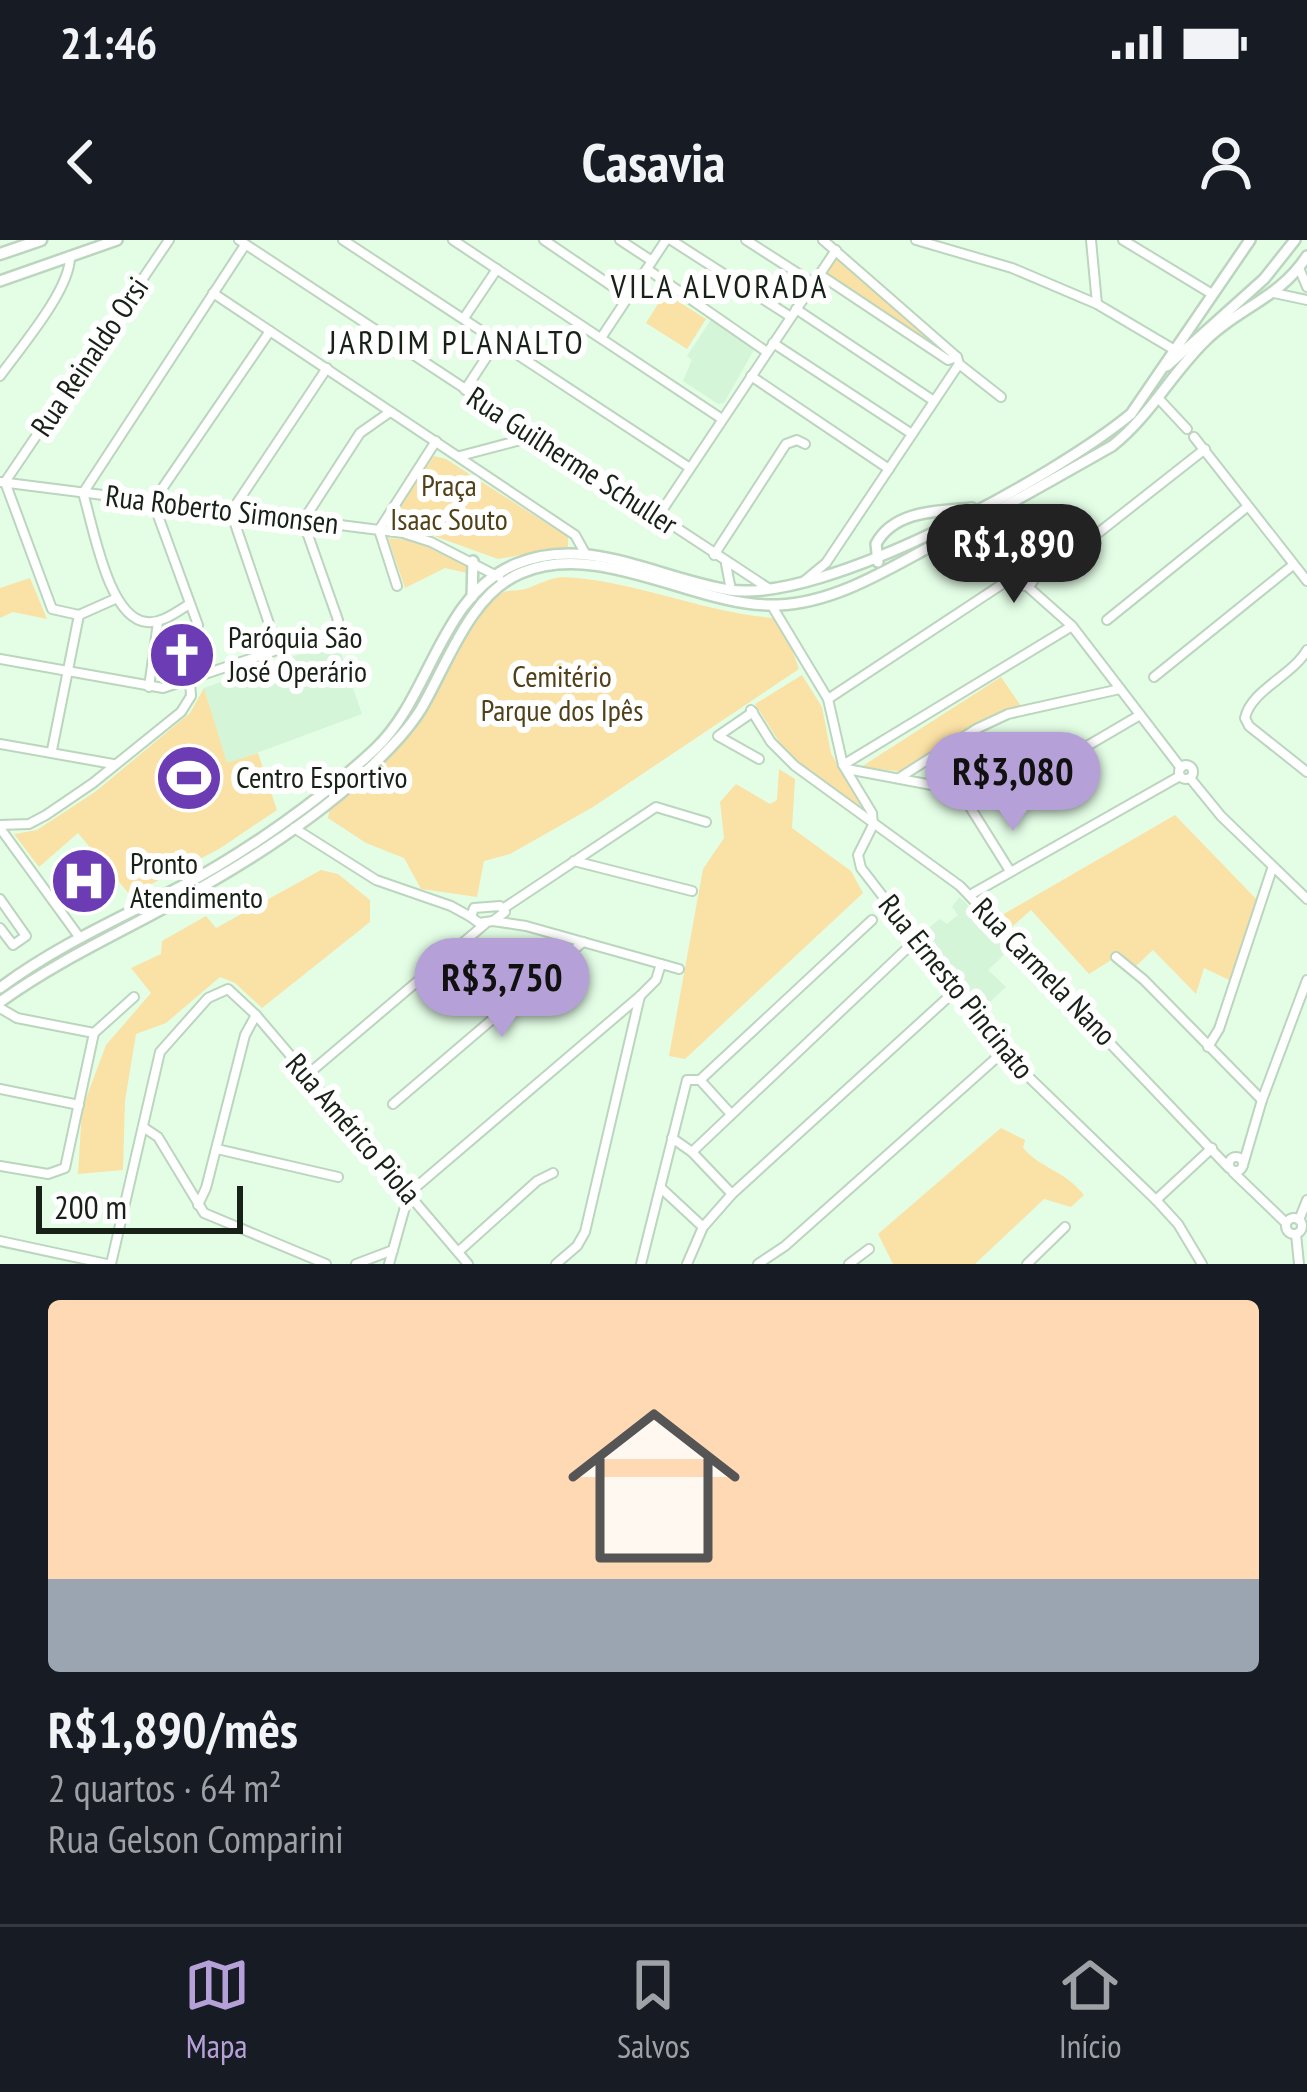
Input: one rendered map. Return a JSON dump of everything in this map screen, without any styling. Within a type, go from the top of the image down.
[{"type":"highway","points":[[0,254],[40,240]]},
{"type":"main road","points":[[0,281],[117,240]]},
{"type":"main road","points":[[0,1005],[58,963],[238,866],[356,780],[406,731],[472,616],[500,578],[567,563],[598,566],[722,598],[772,605],[827,597],[883,572],[1104,436],[1131,414],[1249,240]]},
{"type":"main road","points":[[1151,385],[1264,279],[1295,240]]},
{"type":"main road","points":[[1204,341],[1274,293],[1307,256]]},
{"type":"main road","points":[[0,988],[80,938],[224,862],[356,766],[398,724],[471,600],[533,558],[585,553],[731,590],[795,586],[823,579],[981,513],[1112,446],[1136,427],[1224,317]]},
{"type":"main road","points":[[883,572],[876,558],[881,535],[907,518],[934,511],[981,513]]},
{"type":"main road","points":[[567,563],[585,553]]},
{"type":"main road","points":[[471,600],[472,561]]},
{"type":"main road","points":[[823,579],[827,597]]},
{"type":"main road","points":[[772,605],[771,599],[795,586]]},
{"type":"main road","points":[[294,812],[289,822],[294,828]]},
{"type":"main road","points":[[146,918],[159,904],[158,898]]},
{"type":"street","name":"Rua Reinaldo Orsi","points":[[3,482],[169,240]]},
{"type":"street","points":[[344,240],[690,468]]},
{"type":"street","points":[[453,240],[722,419]]},
{"type":"street","points":[[544,240],[628,297]]},
{"type":"street","points":[[620,240],[770,348],[913,434]]},
{"type":"street","points":[[601,338],[669,240],[934,401]]},
{"type":"street","points":[[746,240],[948,360],[958,360]]},
{"type":"street","points":[[823,240],[1001,397]]},
{"type":"street","points":[[916,240],[1012,268],[1096,304],[1173,349]]},
{"type":"street","points":[[1091,240],[1096,304]]},
{"type":"street","points":[[1123,240],[1212,294]]},
{"type":"street","points":[[190,604],[158,622],[134,619],[115,598],[83,493],[242,242]]},
{"type":"street","name":"Rua Guilherme Schuller","points":[[242,242],[769,589]]},
{"type":"street","points":[[657,518],[836,250]]},
{"type":"street","points":[[0,376],[54,298],[71,266],[70,256]]},
{"type":"street","points":[[464,318],[497,268]]},
{"type":"street","points":[[1299,268],[1307,287]]},
{"type":"street","points":[[213,293],[574,535],[585,553]]},
{"type":"street","points":[[1274,293],[1307,300]]},
{"type":"street","points":[[198,625],[153,502],[270,331]]},
{"type":"street","points":[[465,391],[497,341]]},
{"type":"street","points":[[795,586],[826,563],[958,360]]},
{"type":"street","points":[[278,650],[231,512],[327,368]]},
{"type":"street","points":[[752,376],[889,469]]},
{"type":"street","points":[[1159,399],[1205,449],[1307,581]]},
{"type":"street","points":[[0,659],[149,687],[190,681],[336,628],[338,620],[303,520],[360,434],[390,412]]},
{"type":"street","points":[[458,456],[533,436]]},
{"type":"street","points":[[714,555],[786,444],[797,440],[805,444]]},
{"type":"street","points":[[397,586],[379,530],[436,441]]},
{"type":"street","points":[[1060,563],[1205,449]]},
{"type":"street","points":[[484,473],[479,462],[486,452]]},
{"type":"street","points":[[3,482],[52,609],[79,614],[115,598]]},
{"type":"street","name":"Rua Roberto Simonsen","points":[[3,482],[379,530],[431,542],[500,578]]},
{"type":"street","points":[[1107,620],[1247,507]]},
{"type":"street","points":[[981,513],[1010,553],[1032,573],[1045,598]]},
{"type":"street","points":[[1010,553],[1025,586],[1045,598],[1072,626],[1184,774],[1307,899]]},
{"type":"street","points":[[725,562],[731,590]]},
{"type":"street","points":[[823,579],[826,563]]},
{"type":"street","points":[[1154,677],[1293,565]]},
{"type":"street","points":[[828,699],[1017,574],[1032,573]]},
{"type":"street","points":[[1025,586],[1032,573]]},
{"type":"street","points":[[996,590],[1025,586]]},
{"type":"street","points":[[772,605],[828,699],[844,767],[872,813],[874,825]]},
{"type":"street","points":[[52,750],[79,614]]},
{"type":"street","points":[[149,687],[158,622]]},
{"type":"street","points":[[844,767],[1072,626]]},
{"type":"street","points":[[1307,650],[1303,668],[1251,703],[1244,718],[1307,772]]},
{"type":"street","points":[[80,938],[0,826],[35,821],[114,765],[182,712],[190,696],[190,681]]},
{"type":"street","points":[[898,779],[976,729],[1009,714],[1120,688]]},
{"type":"street","name":"Rua Carmela Nano","points":[[759,759],[718,736],[752,711],[781,754],[970,895],[1215,1151],[1236,1165],[1286,1223]]},
{"type":"street","points":[[844,767],[990,796],[1029,783],[1140,715]]},
{"type":"street","points":[[0,744],[114,765]]},
{"type":"street","points":[[970,895],[1184,774]]},
{"type":"street","points":[[960,791],[1010,871]]},
{"type":"street","points":[[978,819],[990,796]]},
{"type":"street","points":[[307,1075],[466,938],[572,860],[656,807],[706,822]]},
{"type":"street","name":"Rua Ernesto Pincinato","points":[[874,825],[858,861],[954,992],[1003,1052],[1156,1199],[1202,1264]]},
{"type":"street","points":[[294,828],[376,880],[489,923],[526,926],[679,969]]},
{"type":"street","points":[[572,860],[692,891]]},
{"type":"street","points":[[1208,1048],[1220,1029],[1272,868]]},
{"type":"street","points":[[0,899],[26,936],[13,945],[0,928]]},
{"type":"street","points":[[472,915],[504,910],[526,926]]},
{"type":"street","points":[[466,938],[472,915]]},
{"type":"street","points":[[700,1080],[872,920]]},
{"type":"street","points":[[692,1152],[916,940]]},
{"type":"street","points":[[393,1104],[583,942]]},
{"type":"street","points":[[1116,957],[1262,1100]]},
{"type":"street","points":[[389,1264],[409,1193],[640,996],[656,980],[662,964]]},
{"type":"street","points":[[1236,1165],[1246,1149],[1307,980]]},
{"type":"street","name":"Rua Américo Piola","points":[[143,1127],[166,1042],[218,990],[228,989],[256,1015],[468,1264]]},
{"type":"street","points":[[687,1264],[703,1227],[732,1194],[954,992]]},
{"type":"street","points":[[556,1264],[578,1246],[585,1232],[640,996]]},
{"type":"street","points":[[0,1166],[48,1174],[65,1168],[94,1033],[134,997]]},
{"type":"street","points":[[0,1005],[17,1018],[94,1033]]},
{"type":"street","points":[[198,1206],[245,1035],[256,1015]]},
{"type":"street","points":[[758,1264],[785,1246],[1003,1052]]},
{"type":"street","points":[[641,1264],[684,1085],[694,1077],[700,1080],[730,1113]]},
{"type":"street","points":[[0,1089],[79,1105]]},
{"type":"street","points":[[0,1241],[109,1264],[143,1127],[158,1137],[198,1206],[213,1219],[326,1264]]},
{"type":"street","points":[[672,1138],[732,1194]]},
{"type":"street","points":[[217,1149],[338,1177]]},
{"type":"street","points":[[1156,1199],[1215,1151]]},
{"type":"street","points":[[458,1252],[537,1181],[553,1173]]},
{"type":"street","points":[[660,1187],[703,1227]]},
{"type":"street","points":[[1299,1264],[1296,1234],[1307,1200]]},
{"type":"street","points":[[1296,1234],[1287,1231],[1286,1223],[1299,1220]]},
{"type":"street","points":[[1027,1264],[1065,1227]]},
{"type":"street","points":[[849,1264],[869,1249]]},
{"type":"street","points":[[356,1264],[393,1250]]},
{"type":"street","points":[[769,1255],[784,1264]]},
{"type":"shaded area","points":[[714,315],[755,348],[724,403],[718,404],[683,381],[692,360],[687,356]]},
{"type":"shaded area","points":[[337,641],[362,714],[227,764],[204,688]]},
{"type":"shaded area","points":[[959,897],[1013,946],[988,970],[1006,987],[981,1010],[919,935],[940,919],[947,924],[958,915],[952,907]]},
{"type":"green space","points":[[837,258],[943,351],[824,274]]},
{"type":"green space","points":[[665,293],[706,319],[687,349],[646,323]]},
{"type":"green space","name":"Praça Isaac Souto","points":[[434,456],[446,459],[568,537],[568,547],[498,559],[420,531],[387,525]]},
{"type":"green space","name":"Praça Isaac Souto","points":[[388,538],[416,541],[468,567],[467,573],[445,568],[405,588]]},
{"type":"green space","name":"Cemitério Parque dos Ipês","points":[[562,577],[773,618],[789,641],[799,669],[593,807],[510,854],[484,861],[477,897],[421,889],[404,858],[366,843],[328,818],[330,807],[402,742],[462,637],[488,604],[505,592]]},
{"type":"green space","points":[[30,578],[47,619],[13,612],[0,618],[0,588]]},
{"type":"green space","points":[[802,675],[822,707],[831,753],[865,814],[785,751],[755,704]]},
{"type":"green space","points":[[1001,677],[1021,706],[959,734],[904,772],[861,767]]},
{"type":"green space","name":"Centro Esportivo","points":[[204,688],[227,763],[258,753],[277,810],[219,849],[130,895],[78,833],[39,867],[14,834],[37,830],[95,792],[190,713]]},
{"type":"green space","points":[[779,769],[795,779],[792,828],[851,871],[863,893],[685,1059],[669,1056],[703,869],[724,838],[720,802],[736,784],[770,804],[777,800]]},
{"type":"green space","points":[[1175,815],[1261,904],[1231,981],[1204,968],[1196,994],[1153,950],[1136,966],[1116,957],[1089,974],[1031,910],[1006,932],[997,918]]},
{"type":"green space","points":[[321,870],[338,874],[370,900],[370,922],[262,1008],[235,983],[220,977],[166,1023],[136,1034],[125,1101],[123,1170],[78,1174],[82,1109],[106,1045],[151,993],[131,968],[161,954],[162,941],[206,916],[216,928]]},
{"type":"green space","points":[[1001,1128],[1025,1140],[1023,1148],[1031,1156],[1084,1195],[1071,1207],[1044,1199],[975,1264],[893,1264],[878,1234]]},
{"type":"place","name":"Paróquia São José Operário","points":[[182,655]]},
{"type":"place","name":"Centro Esportivo","points":[[189,778]]},
{"type":"place","name":"Pronto Atendimento","points":[[84,881]]},
{"type":"district","name":"VILA ALVORADA","points":[[720,286]]},
{"type":"district","name":"JARDIM PLANALTO","points":[[457,342]]}]
